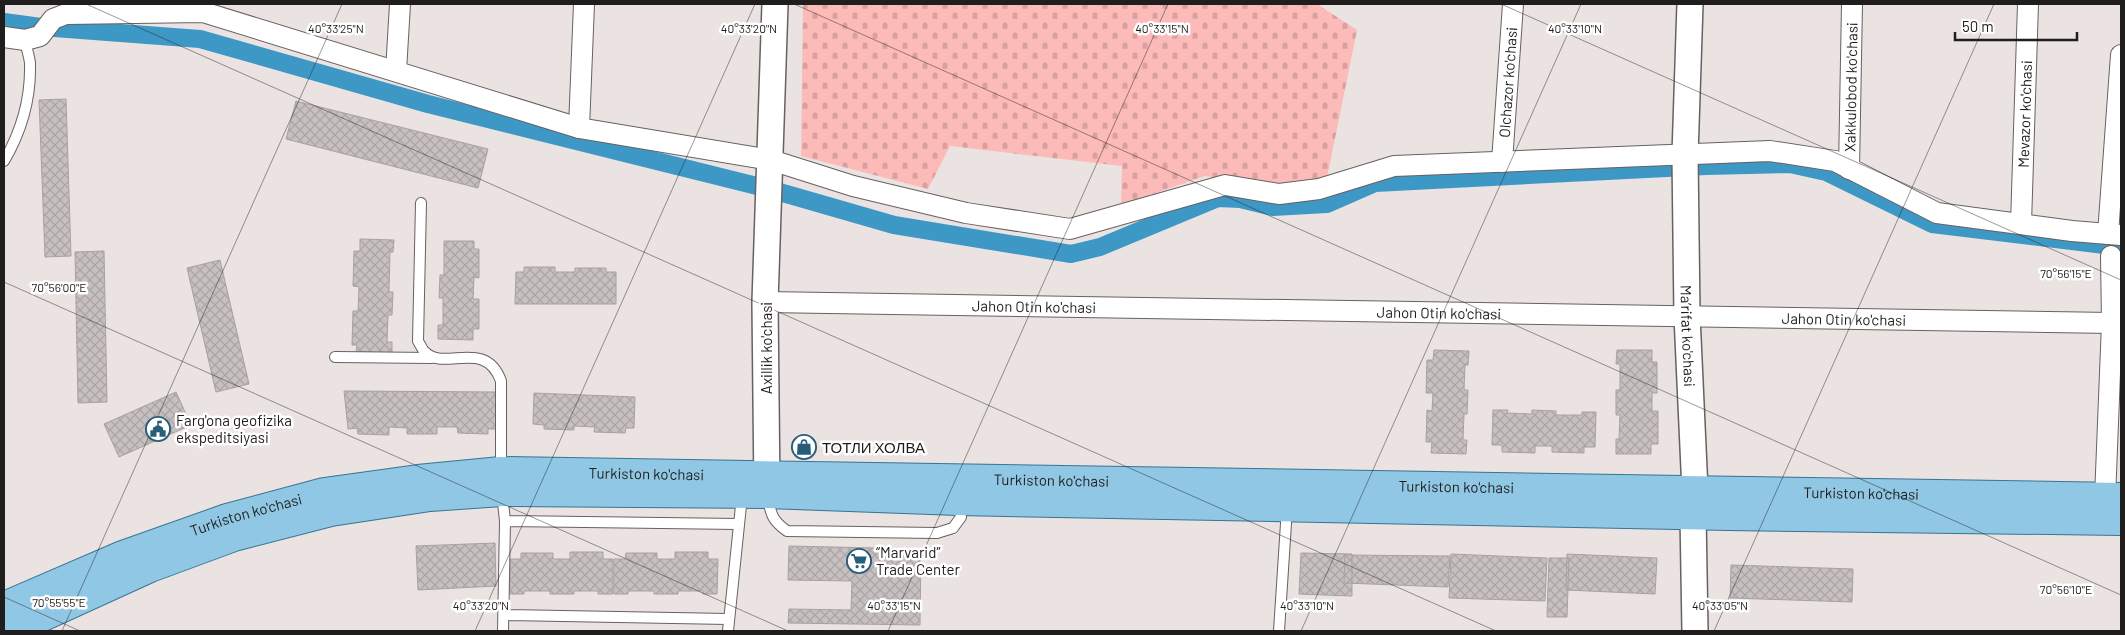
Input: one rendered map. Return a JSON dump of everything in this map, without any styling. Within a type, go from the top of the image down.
[{"type":"main road","name":"Turkiston ko'chasi","points":[[4,606],[120,556],[227,518],[324,492],[418,478],[501,482],[755,484],[1694,503],[2121,521]]},
{"type":"main road","name":"Turkiston ko'chasi","points":[[12,631],[150,568],[234,537],[331,512],[430,497],[501,482]]},
{"type":"main road","name":"Turkiston ko'chasi","points":[[755,484],[958,501],[1287,507],[2113,498]]},
{"type":"street","points":[[396,71],[400,4]]},
{"type":"street","points":[[580,128],[584,4]]},
{"type":"street","points":[[770,165],[775,4]]},
{"type":"street","name":"Olchazor ko'chasi","points":[[1502,162],[1513,4]]},
{"type":"street","points":[[1684,155],[1690,4]]},
{"type":"street","name":"Xakkulobod ko'chasi","points":[[1849,168],[1852,4]]},
{"type":"street","name":"Mevazor ko'chasi","points":[[2021,224],[2028,4]]},
{"type":"street","points":[[4,37],[33,38],[53,19],[66,14],[204,8],[396,71],[580,128],[770,165],[966,213],[1070,229],[1225,185],[1279,194],[1319,189],[1394,166],[1770,151],[1835,161],[1937,213],[2115,234],[2121,55]]},
{"type":"street","name":"Ma’rifat ko'chasi","points":[[1684,155],[1696,631]]},
{"type":"street","name":"Axillik ko'chasi","points":[[755,484],[770,165]]},
{"type":"street","points":[[2111,256],[2113,498]]},
{"type":"street","name":"Jahon Otin ko'chasi","points":[[765,302],[2112,323]]},
{"type":"lane","points":[[4,161],[16,139],[27,103],[33,38]]},
{"type":"lane","points":[[421,203],[418,341],[425,353],[438,358]]},
{"type":"lane","points":[[334,357],[484,359],[496,368],[501,381],[501,482],[505,522],[504,631]]},
{"type":"lane","points":[[755,484],[776,523],[787,531],[936,533],[953,528],[961,517],[958,501]]},
{"type":"lane","points":[[728,631],[738,524],[755,484]]},
{"type":"lane","points":[[1279,631],[1287,507]]},
{"type":"lane","points":[[505,522],[738,524]]},
{"type":"lane","points":[[504,615],[728,619]]},
{"type":"green space","points":[[803,4],[1317,4],[1357,30],[1327,178],[1272,187],[1205,176],[1121,205],[1122,166],[950,146],[928,189],[801,156]]},
{"type":"building","points":[[66,99],[71,256],[45,257],[39,100]]},
{"type":"building","points":[[296,101],[488,149],[478,188],[286,139]]},
{"type":"building","points":[[360,239],[394,240],[393,252],[390,252],[389,292],[393,292],[392,315],[388,315],[387,342],[392,342],[392,357],[356,356],[357,345],[352,345],[353,311],[358,311],[359,287],[353,286],[354,251],[360,251]]},
{"type":"building","points":[[444,241],[474,241],[474,249],[479,249],[479,278],[474,277],[473,299],[479,299],[479,329],[473,329],[473,340],[438,339],[438,325],[443,325],[443,298],[439,298],[440,275],[444,275]]},
{"type":"building","points":[[104,251],[107,402],[78,403],[75,252]]},
{"type":"building","points":[[220,260],[249,384],[216,392],[187,268]]},
{"type":"building","points":[[524,267],[555,267],[555,272],[575,272],[575,268],[606,268],[606,272],[616,272],[616,304],[515,304],[516,272],[524,272]]},
{"type":"building","points":[[1434,350],[1469,351],[1468,365],[1465,365],[1464,390],[1468,390],[1467,414],[1464,414],[1463,440],[1467,440],[1466,454],[1431,453],[1432,442],[1426,442],[1427,410],[1432,411],[1433,393],[1426,393],[1427,360],[1433,360]]},
{"type":"building","points":[[1617,350],[1652,350],[1652,362],[1657,362],[1657,393],[1652,393],[1652,411],[1658,411],[1658,444],[1651,444],[1651,454],[1616,454],[1616,439],[1619,439],[1620,415],[1616,415],[1616,390],[1620,390],[1620,364],[1616,364]]},
{"type":"building","points":[[344,391],[498,392],[498,429],[488,429],[488,434],[458,433],[457,427],[437,427],[437,434],[407,434],[407,428],[389,427],[389,435],[358,434],[357,428],[348,429]]},
{"type":"building","points":[[176,392],[191,425],[119,457],[104,424]]},
{"type":"building","points":[[534,393],[635,397],[634,428],[626,428],[625,433],[594,432],[595,427],[574,426],[574,430],[544,429],[544,425],[533,424]]},
{"type":"building","points":[[1493,410],[1508,410],[1507,413],[1532,414],[1532,410],[1556,411],[1556,415],[1582,415],[1582,412],[1596,412],[1595,447],[1584,447],[1584,453],[1552,452],[1552,446],[1535,446],[1535,453],[1502,452],[1502,445],[1492,445]]},
{"type":"building","points":[[495,543],[496,586],[418,590],[416,546]]},
{"type":"building","points":[[789,546],[921,549],[920,625],[788,623],[789,609],[851,610],[852,581],[788,580]]},
{"type":"building","points":[[570,552],[603,552],[603,559],[613,559],[613,594],[598,594],[598,591],[550,594],[550,591],[524,591],[524,594],[510,594],[510,559],[521,559],[521,553],[553,553],[553,559],[570,559]]},
{"type":"building","points":[[675,552],[708,552],[708,559],[718,559],[717,594],[703,594],[703,591],[678,591],[678,594],[654,594],[654,591],[628,591],[628,594],[614,594],[614,559],[625,559],[626,553],[657,553],[657,559],[675,559]]},
{"type":"building","points":[[1301,553],[1352,554],[1352,596],[1299,594]]},
{"type":"building","points":[[1451,554],[1547,558],[1545,601],[1449,598]]},
{"type":"building","points":[[1567,554],[1657,558],[1655,594],[1566,590]]},
{"type":"building","points":[[1345,555],[1450,556],[1448,587],[1344,583]]},
{"type":"building","points":[[1549,558],[1569,558],[1567,617],[1547,617]]},
{"type":"building","points":[[1731,565],[1853,569],[1852,602],[1730,598]]},
{"type":"waterway","points":[[4,22],[41,27],[200,39],[428,104],[769,189],[894,225],[1071,254],[1100,247],[1218,198],[1240,199],[1273,207],[1327,204],[1375,183],[1706,166],[1790,164],[1826,172],[1932,224],[2121,247]]},
{"type":"place","name":"Farg'ona geofizika ekspeditsiyasi","points":[[158,429]]},
{"type":"place","name":"ТОТЛИ ХОЛВА","points":[[804,447]]},
{"type":"place","name":"“Marvarid” Trade Center","points":[[859,561]]}]
